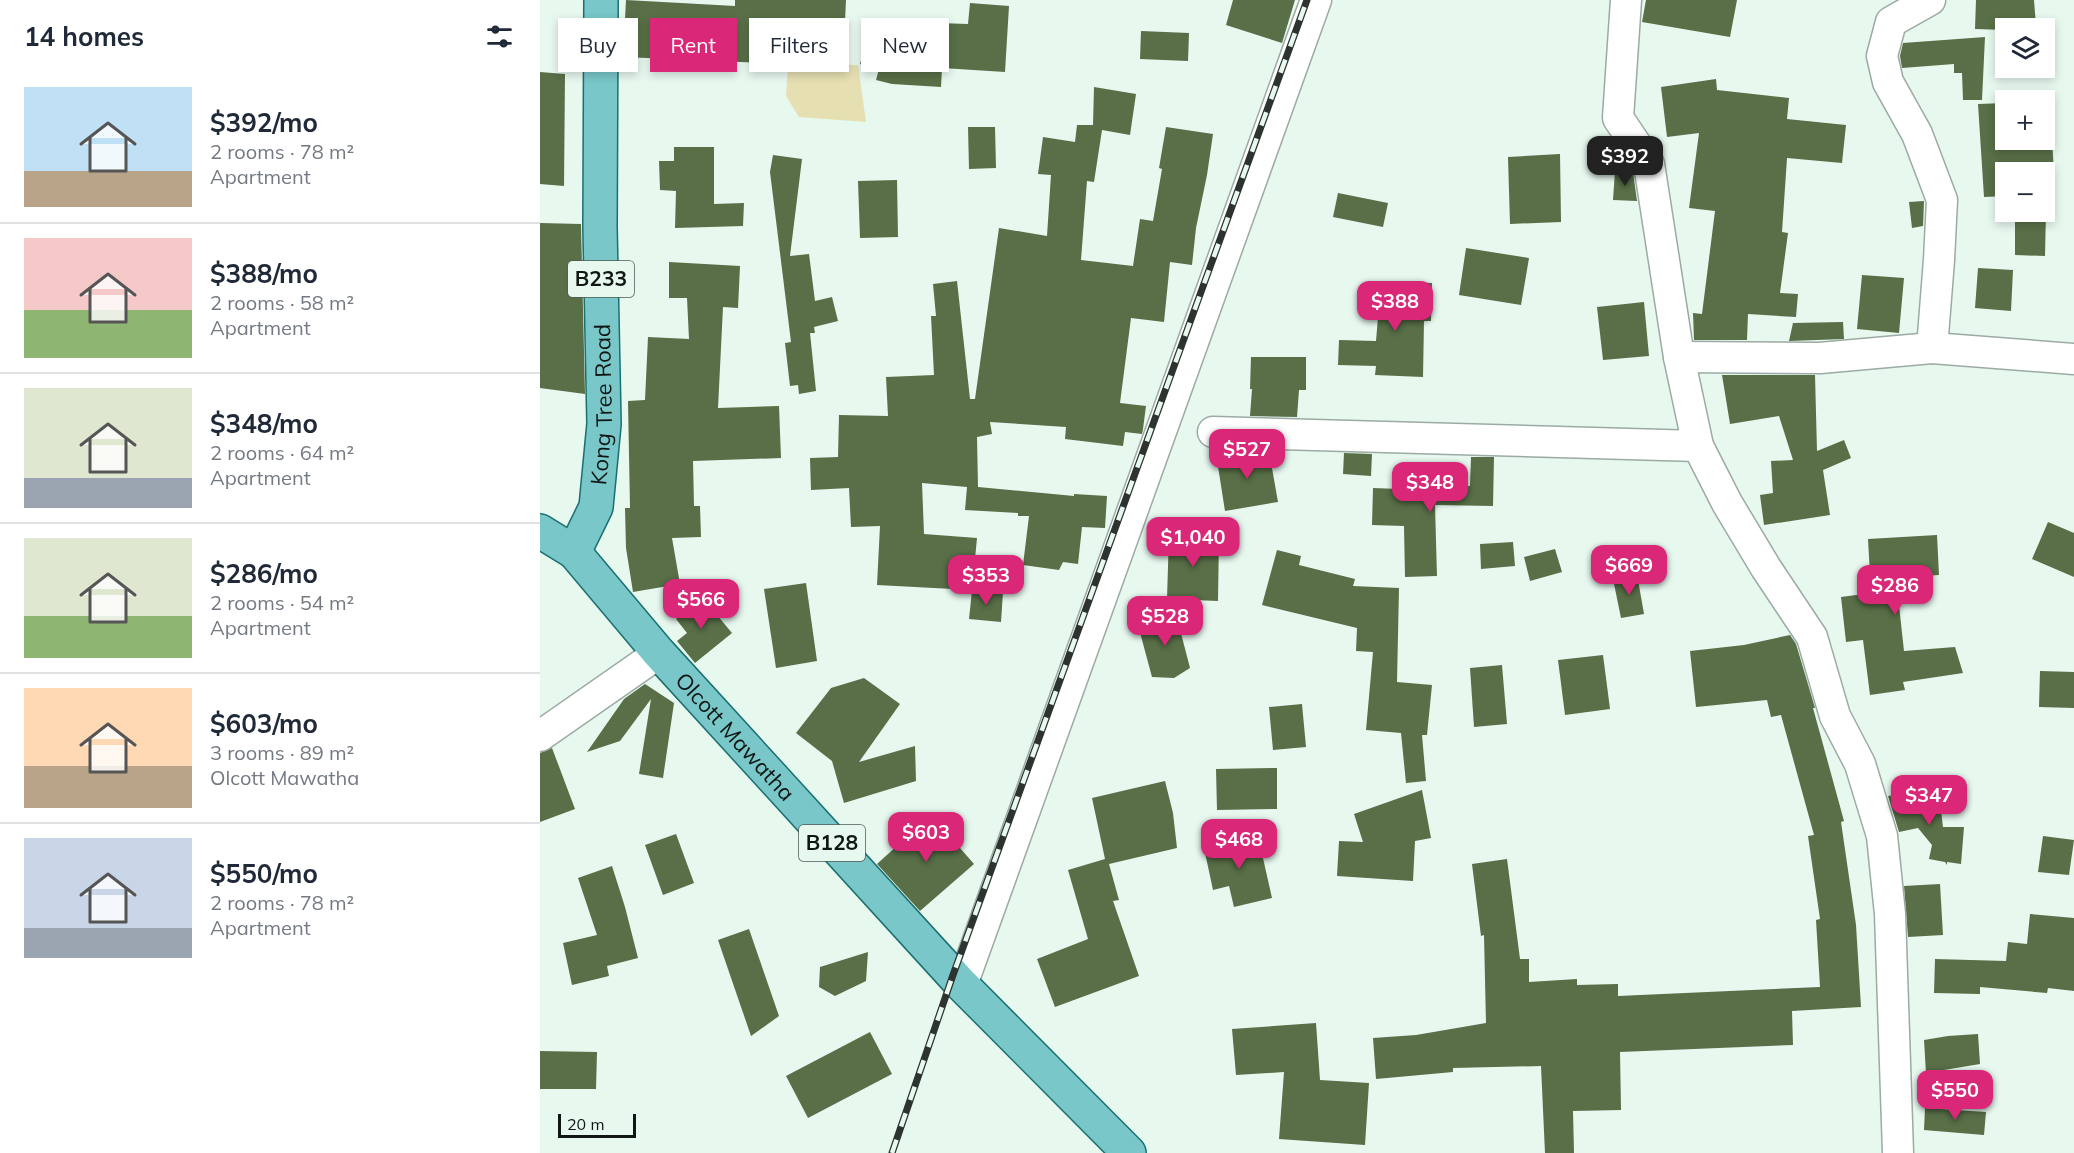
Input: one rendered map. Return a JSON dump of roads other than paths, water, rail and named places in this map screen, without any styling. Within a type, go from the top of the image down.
[{"type":"main road","name":"Kong Tree Road","points":[[574,552],[596,507],[604,424],[600,227],[601,0]]},
{"type":"main road","name":"Olcott Mawatha","points":[[540,531],[574,552],[659,653],[962,985],[1129,1153]]},
{"type":"street","points":[[962,985],[1316,0]]},
{"type":"street","points":[[1626,0],[1618,118],[1649,164],[1679,357],[1698,446],[1727,502],[1766,568],[1812,636],[1835,716],[1860,764],[1882,836],[1890,914],[1898,1153]]},
{"type":"street","points":[[1930,0],[1891,22],[1882,56],[1888,82],[1917,134],[1942,200],[1932,348]]},
{"type":"street","points":[[1679,357],[1820,358],[1932,348],[2074,359]]},
{"type":"street","points":[[1213,432],[1698,446]]},
{"type":"street","points":[[540,736],[659,653]]},
{"type":"railway","points":[[892,1153],[953,975],[1307,0]]}]
